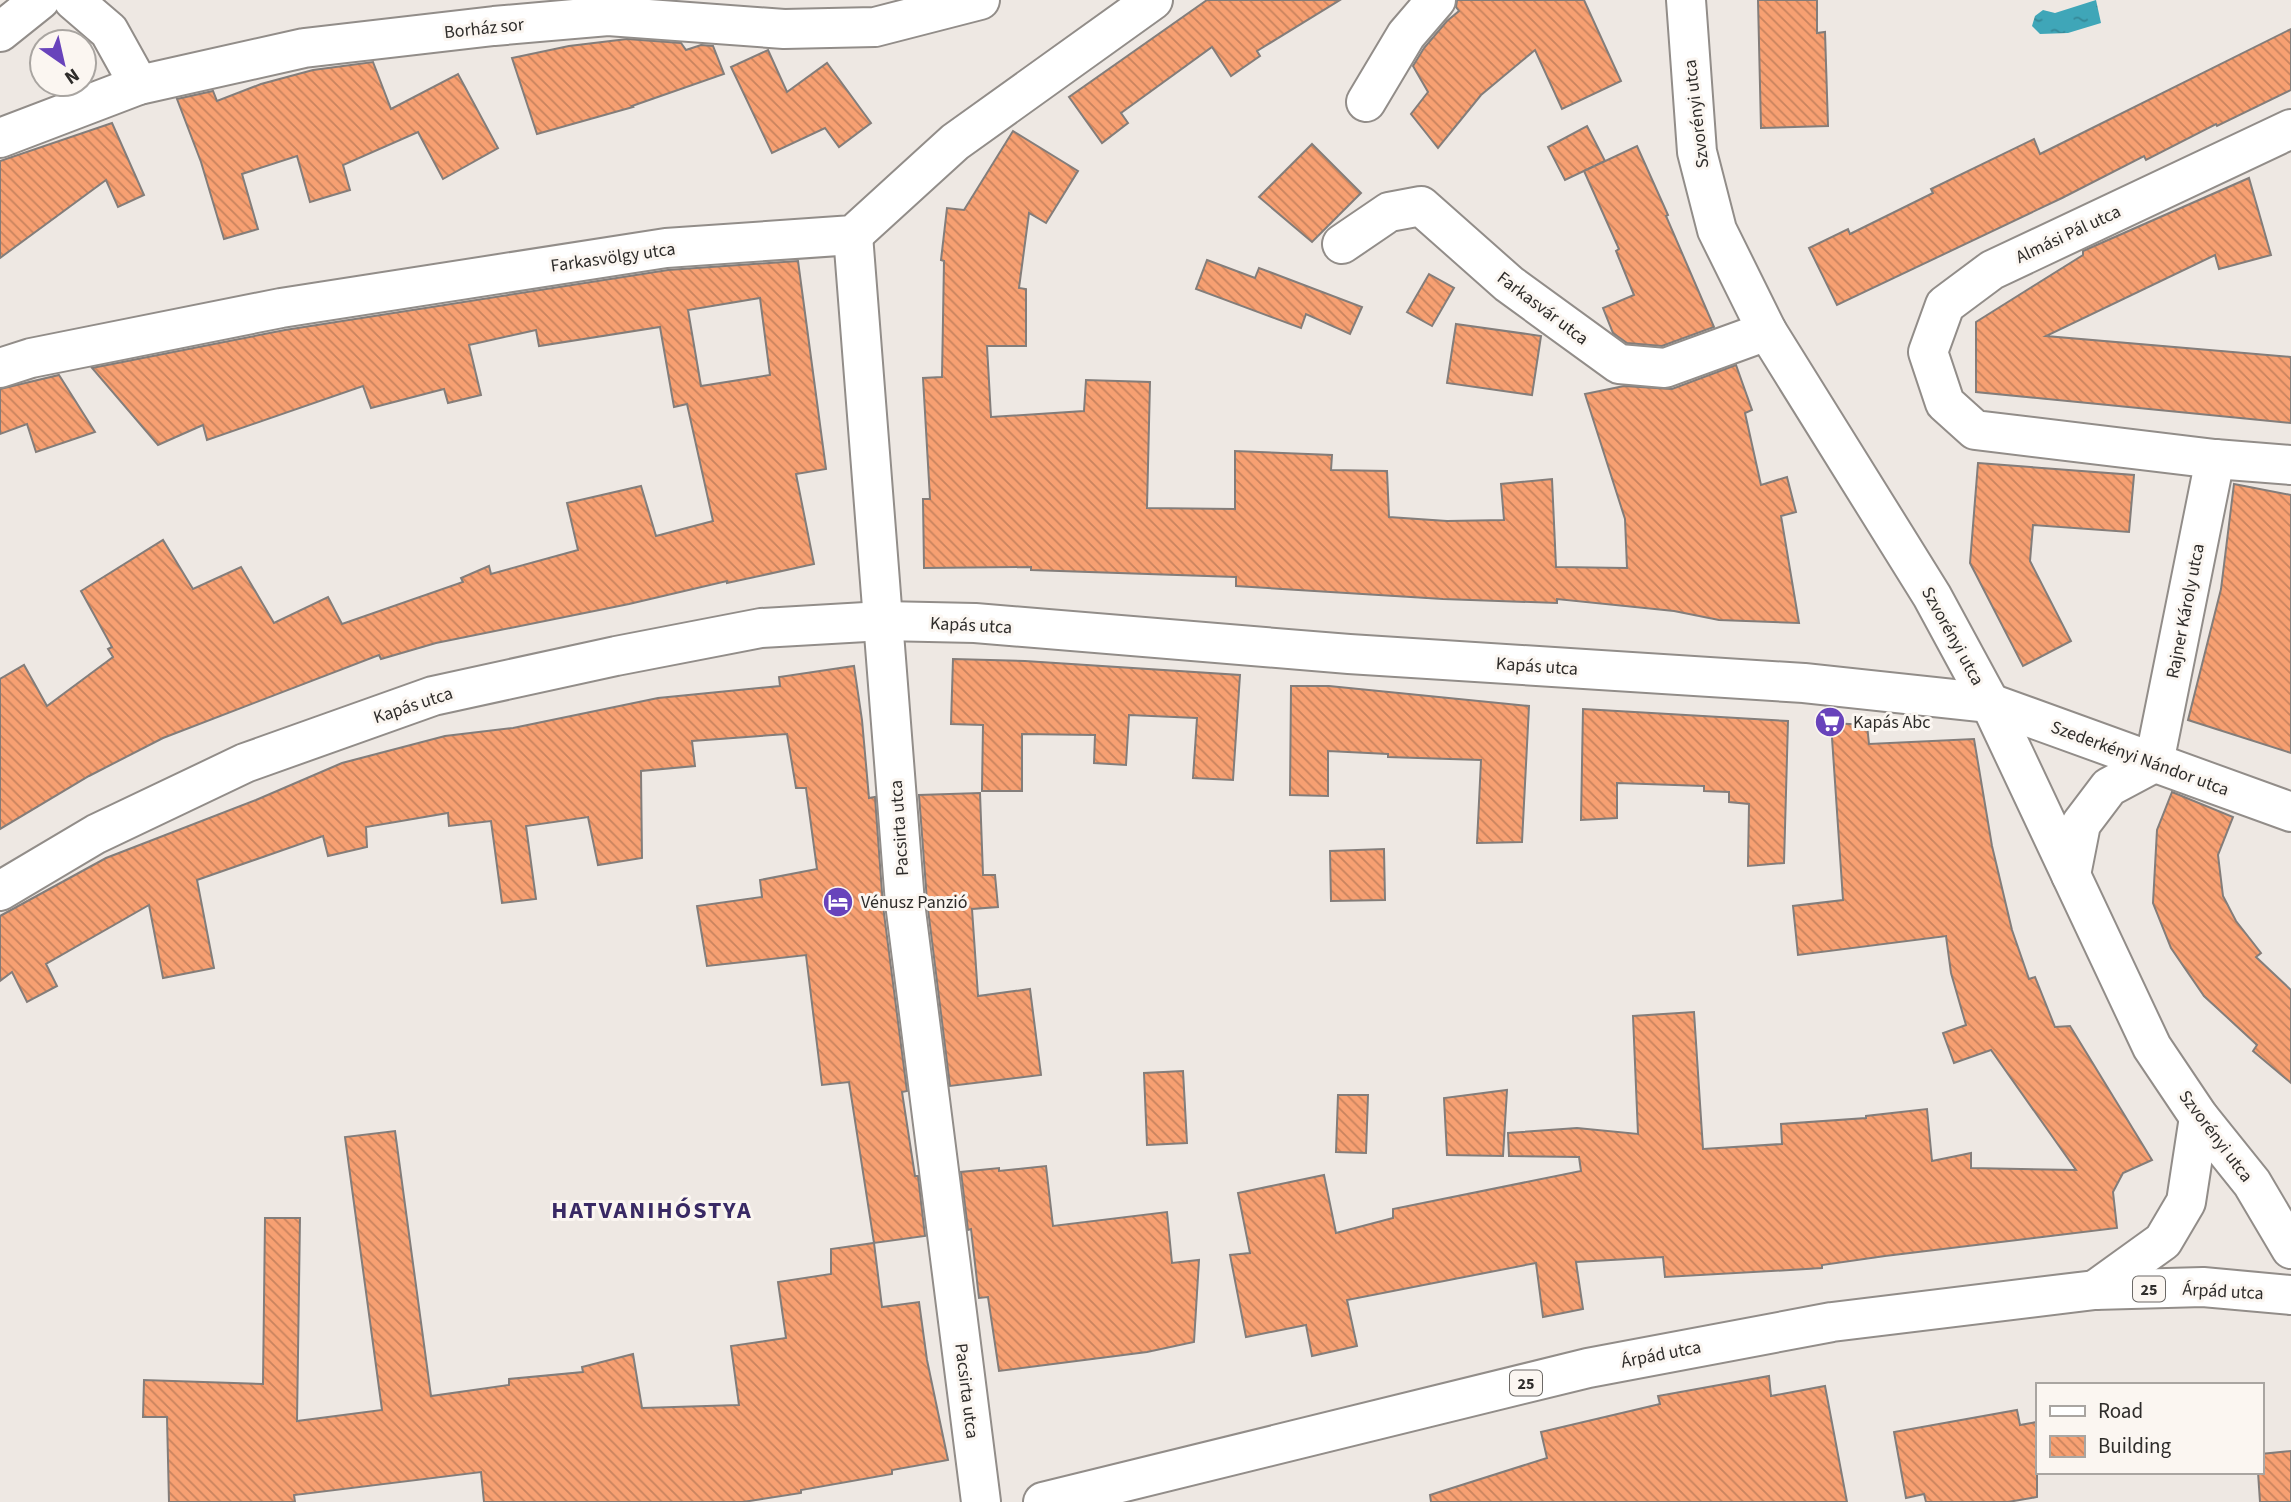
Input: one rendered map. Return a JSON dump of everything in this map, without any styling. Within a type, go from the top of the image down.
[{"type":"street","points":[[0,32],[40,0]]},
{"type":"street","points":[[73,0],[109,31],[139,85]]},
{"type":"street","name":"Borház sor","points":[[0,138],[139,85],[304,48],[608,16],[783,29],[876,27],[980,0]]},
{"type":"street","points":[[853,235],[955,142],[1153,0]]},
{"type":"street","points":[[1366,102],[1406,36],[1436,0]]},
{"type":"street","name":"Szvorényi utca","points":[[1686,0],[1697,152],[1717,230],[1767,331],[1932,597],[1990,703],[2152,1047],[2199,1117],[2252,1183],[2291,1249]]},
{"type":"street","name":"Almási Pál utca","points":[[2215,459],[1975,430],[1945,403],[1928,352],[1945,305],[1992,270],[2291,129]]},
{"type":"street","name":"Farkasvár utca","points":[[1342,244],[1389,212],[1421,206],[1509,284],[1619,364],[1665,368],[1767,331]]},
{"type":"street","name":"Farkasvölgy utca","points":[[0,368],[31,358],[281,309],[652,250],[853,235]]},
{"type":"street","name":"Pacsirta utca","points":[[853,235],[905,903],[981,1502]]},
{"type":"street","points":[[2215,459],[2291,466]]},
{"type":"street","name":"Rajner Károly utca","points":[[2154,763],[2215,459]]},
{"type":"street","name":"Kapás utca","points":[[0,891],[96,834],[245,764],[433,695],[761,628],[883,621],[975,623],[1349,654],[1804,682],[1990,703]]},
{"type":"street","name":"Szederkényi Nándor utca","points":[[1990,703],[2291,812]]},
{"type":"street","points":[[2071,875],[2081,824],[2109,787],[2154,763]]},
{"type":"street","points":[[2095,1290],[2164,1241],[2186,1202],[2199,1117]]},
{"type":"street","points":[[2252,1183],[2291,1216]]},
{"type":"street","name":"Árpád utca","points":[[1043,1502],[1588,1368],[1832,1322],[2095,1290],[2203,1287],[2291,1295]]},
{"type":"water","points":[[2096,0],[2101,23],[2068,33],[2040,34],[2032,26],[2035,16],[2043,10],[2055,13]]},
{"type":"building","points":[[1207,0],[1340,0],[1257,51],[1260,56],[1231,76],[1212,47],[1121,113],[1128,123],[1102,143],[1069,97]]},
{"type":"building","points":[[1457,0],[1584,0],[1621,81],[1562,109],[1535,50],[1481,95],[1438,148],[1411,114],[1428,92],[1413,66],[1424,48],[1459,11],[1456,7]]},
{"type":"building","points":[[1758,0],[1817,0],[1817,33],[1825,32],[1828,126],[1761,128]]},
{"type":"building","points":[[2291,29],[2291,90],[2146,160],[2144,156],[1837,305],[1809,248],[1848,229],[1850,234],[1933,193],[1931,189],[2034,139],[2040,154]]},
{"type":"building","points":[[627,39],[681,43],[686,50],[701,45],[713,46],[724,74],[633,107],[537,134],[512,58],[569,46]]},
{"type":"building","points":[[768,50],[787,92],[827,63],[871,123],[839,147],[825,128],[772,153],[731,67]]},
{"type":"building","points":[[373,62],[391,109],[458,74],[498,148],[443,179],[418,132],[343,165],[350,190],[310,202],[297,156],[242,174],[258,229],[224,239],[201,162],[177,99],[213,91],[217,101],[261,84],[313,70]]},
{"type":"building","points":[[112,123],[144,195],[118,207],[106,180],[0,258],[0,161]]},
{"type":"building","points":[[1587,126],[1605,161],[1565,180],[1548,147]]},
{"type":"building","points":[[1013,131],[1078,171],[1046,223],[1029,213],[1019,288],[1026,289],[1026,346],[987,346],[991,417],[1084,411],[1086,380],[1150,382],[1147,508],[1235,509],[1235,451],[1332,455],[1331,470],[1387,471],[1389,517],[1447,521],[1504,520],[1501,484],[1552,479],[1556,567],[1627,568],[1625,519],[1585,394],[1624,386],[1672,389],[1736,365],[1752,410],[1745,413],[1761,485],[1787,477],[1796,512],[1781,516],[1799,623],[1719,620],[1674,611],[1557,599],[1557,603],[1443,599],[1236,586],[1236,577],[1031,570],[1031,567],[924,568],[923,499],[930,499],[923,378],[942,377],[944,261],[941,260],[947,208],[964,210]]},
{"type":"building","points":[[1312,144],[1361,193],[1312,242],[1259,197]]},
{"type":"building","points":[[1637,146],[1714,327],[1662,346],[1627,343],[1613,333],[1603,308],[1634,295],[1616,251],[1619,249],[1584,171]]},
{"type":"building","points":[[2249,178],[2271,255],[2219,269],[2215,255],[2046,336],[2291,357],[2291,423],[1976,392],[1976,322],[2083,255],[2083,251]]},
{"type":"building","points":[[1207,260],[1255,278],[1259,268],[1362,307],[1350,334],[1306,314],[1301,328],[1196,289]]},
{"type":"building","points":[[798,261],[826,469],[796,474],[814,564],[436,643],[381,659],[379,655],[163,738],[89,776],[0,829],[0,679],[24,665],[47,706],[113,657],[108,649],[112,647],[81,591],[163,540],[193,589],[241,567],[274,623],[328,597],[342,624],[463,582],[461,578],[489,566],[491,574],[578,550],[567,503],[641,486],[656,536],[713,521],[687,404],[674,407],[660,327],[539,346],[536,330],[469,345],[481,395],[448,403],[444,389],[371,408],[363,386],[207,440],[203,425],[158,445],[92,368],[285,330],[668,270]],"holes":[[[760,298],[770,375],[701,386],[688,310]]]},
{"type":"building","points":[[1429,274],[1454,288],[1432,326],[1407,312]]},
{"type":"building","points":[[1456,324],[1541,336],[1532,395],[1447,383]]},
{"type":"building","points":[[59,375],[95,432],[36,452],[27,424],[0,434],[0,389]]},
{"type":"building","points":[[1978,463],[2134,475],[2129,532],[2033,525],[2030,561],[2071,641],[2023,666],[1970,563]]},
{"type":"building","points":[[2234,484],[2291,495],[2291,753],[2188,720],[2221,589]]},
{"type":"building","points":[[953,659],[1240,675],[1233,780],[1193,778],[1197,718],[1129,715],[1126,765],[1094,763],[1095,735],[1022,734],[1022,791],[982,791],[983,725],[951,724]]},
{"type":"building","points":[[854,666],[869,798],[875,797],[883,906],[907,1091],[902,1092],[915,1176],[918,1176],[925,1236],[874,1243],[849,1082],[822,1085],[806,955],[707,966],[697,906],[762,897],[760,880],[817,869],[806,788],[796,788],[787,734],[692,741],[695,766],[641,771],[642,858],[598,865],[588,817],[526,826],[536,899],[502,903],[491,821],[449,826],[448,813],[366,827],[367,847],[328,856],[323,836],[197,880],[214,968],[163,978],[149,905],[46,964],[57,986],[27,1002],[12,972],[0,981],[0,916],[106,858],[256,800],[342,763],[445,736],[513,728],[658,698],[780,686],[779,677]]},
{"type":"building","points":[[1291,686],[1329,686],[1529,706],[1522,842],[1477,843],[1481,760],[1388,757],[1388,754],[1328,751],[1328,796],[1290,795]]},
{"type":"building","points":[[1583,709],[1788,721],[1784,863],[1748,866],[1749,804],[1729,802],[1729,792],[1704,791],[1704,786],[1617,783],[1617,818],[1581,820]]},
{"type":"building","points":[[1831,723],[1867,725],[1869,744],[1974,739],[1992,846],[2012,930],[2029,979],[2035,977],[2055,1027],[2070,1026],[2152,1160],[2123,1173],[2113,1192],[2117,1228],[1885,1256],[1822,1265],[1822,1268],[1665,1277],[1663,1257],[1576,1262],[1583,1309],[1543,1317],[1536,1263],[1347,1300],[1357,1346],[1312,1356],[1306,1325],[1246,1337],[1230,1255],[1250,1253],[1238,1193],[1324,1175],[1336,1233],[1393,1218],[1393,1209],[1581,1171],[1579,1157],[1509,1156],[1508,1133],[1577,1128],[1638,1134],[1633,1016],[1694,1012],[1703,1149],[1782,1144],[1781,1124],[1866,1118],[1927,1109],[1932,1161],[1971,1153],[1971,1168],[2076,1170],[1991,1050],[1954,1063],[1943,1033],[1966,1025],[1951,973],[1946,936],[1798,955],[1793,906],[1843,900]]},
{"type":"building","points":[[2172,792],[2233,817],[2218,855],[2223,896],[2236,921],[2261,953],[2256,957],[2291,990],[2291,1083],[2253,1051],[2257,1045],[2204,996],[2171,948],[2153,903],[2157,830]]},
{"type":"building","points":[[980,793],[983,875],[995,875],[998,907],[972,909],[978,996],[1030,989],[1041,1075],[950,1086],[927,901],[919,795]]},
{"type":"building","points":[[1384,849],[1385,900],[1331,901],[1330,851]]},
{"type":"building","points":[[1183,1071],[1187,1143],[1147,1145],[1144,1073]]},
{"type":"building","points":[[1507,1090],[1503,1156],[1447,1155],[1444,1098]]},
{"type":"building","points":[[1338,1095],[1368,1095],[1366,1153],[1336,1152]]},
{"type":"building","points":[[395,1131],[431,1396],[509,1385],[509,1379],[583,1372],[582,1367],[633,1354],[642,1408],[739,1405],[731,1346],[786,1338],[778,1282],[831,1274],[831,1249],[874,1243],[882,1307],[919,1302],[927,1360],[948,1460],[892,1470],[892,1474],[801,1490],[801,1493],[743,1502],[484,1502],[481,1472],[294,1495],[295,1502],[169,1502],[167,1417],[143,1417],[144,1380],[263,1384],[265,1218],[300,1218],[297,1421],[382,1410],[345,1137]]},
{"type":"building","points":[[1046,1166],[1053,1226],[1167,1212],[1172,1263],[1199,1260],[1194,1342],[1147,1352],[999,1371],[988,1297],[979,1298],[961,1172]]},
{"type":"building","points":[[1769,1376],[1771,1396],[1825,1386],[1847,1502],[1431,1502],[1430,1495],[1547,1458],[1541,1432],[1660,1404],[1658,1396]]},
{"type":"building","points":[[2017,1410],[2020,1425],[2036,1422],[2037,1497],[2008,1502],[1926,1502],[1924,1494],[1906,1498],[1894,1432]]},
{"type":"building","points":[[2291,1451],[2291,1502],[2260,1502],[2258,1474],[2263,1474],[2263,1454]]},
{"type":"place","name":"Kapás Abc","points":[[1830,722]]},
{"type":"place","name":"Vénusz Panzió","points":[[838,902]]},
{"type":"district","name":"HATVANIHÓSTYA","points":[[652,1210]]}]
